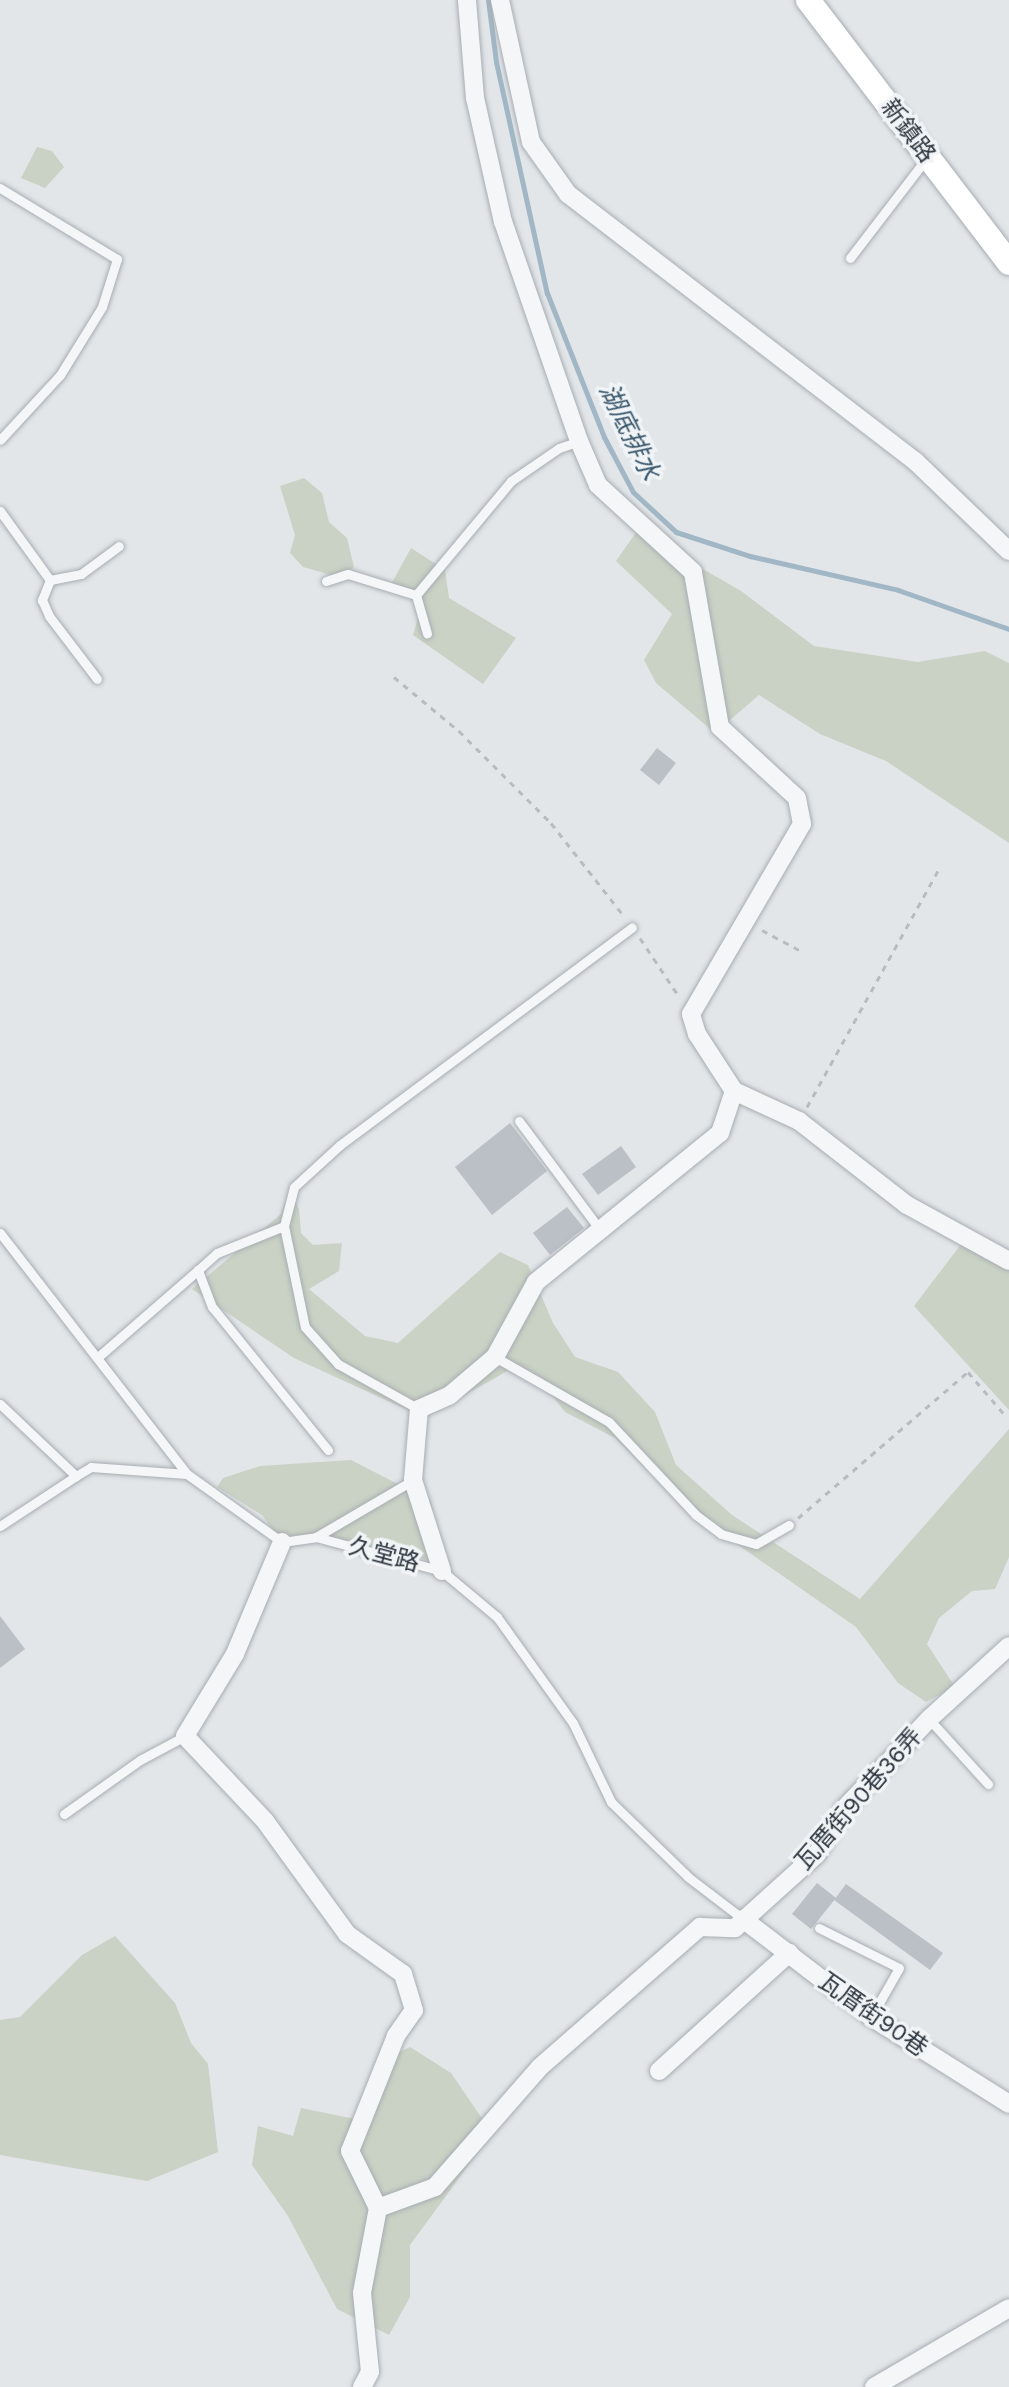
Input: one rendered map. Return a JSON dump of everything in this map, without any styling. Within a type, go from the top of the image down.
[{"type":"street","points":[[467,0],[475,98],[503,222],[579,441],[598,485],[693,572],[720,727],[797,798],[802,824],[691,1014],[697,1034],[734,1091],[799,1121],[907,1205],[1009,1261]]},
{"type":"street","points":[[500,0],[531,142],[568,194],[915,461],[1009,551]]},
{"type":"street","name":"新鎮路","points":[[808,0],[1009,263]]},
{"type":"street","points":[[442,1571],[413,1480],[419,1409],[450,1395],[495,1357],[536,1282],[720,1133],[734,1091]]},
{"type":"street","points":[[282,1542],[235,1654],[185,1736],[265,1821],[347,1934],[403,1974],[414,2010],[396,2036],[350,2151],[378,2208],[362,2293],[370,2372],[362,2387]]},
{"type":"street","name":"瓦厝街90巷36弄","points":[[743,1919],[817,1854],[843,1810],[929,1719],[1009,1646]]},
{"type":"street","points":[[378,2208],[435,2187],[540,2067],[700,1927],[727,1929],[743,1919]]},
{"type":"street","name":"瓦厝街90巷","points":[[743,1919],[871,2017],[1009,2104]]},
{"type":"street","points":[[659,2071],[789,1953]]},
{"type":"street","points":[[874,2387],[1009,2308]]},
{"type":"lane","points":[[850,258],[928,157]]},
{"type":"lane","points":[[0,188],[117,259],[102,307],[60,375],[0,440]]},
{"type":"lane","points":[[416,595],[511,481],[559,448],[579,441]]},
{"type":"lane","points":[[0,511],[50,580]]},
{"type":"lane","points":[[50,580],[81,574],[119,546]]},
{"type":"lane","points":[[326,581],[348,574],[416,595]]},
{"type":"lane","points":[[50,580],[42,600],[49,616],[97,679]]},
{"type":"lane","points":[[416,595],[427,633]]},
{"type":"lane","points":[[419,1409],[338,1364],[305,1327],[284,1226],[294,1187],[340,1145],[632,927]]},
{"type":"lane","points":[[519,1121],[601,1231]]},
{"type":"lane","points":[[98,1357],[217,1253],[284,1226]]},
{"type":"lane","points":[[0,1233],[187,1474],[282,1542]]},
{"type":"lane","points":[[198,1270],[212,1307],[328,1450]]},
{"type":"lane","points":[[495,1357],[609,1422],[696,1515],[721,1534],[756,1544],[789,1525]]},
{"type":"lane","points":[[0,1404],[76,1476]]},
{"type":"lane","points":[[0,1526],[91,1467],[187,1474]]},
{"type":"lane","points":[[316,1537],[413,1480]]},
{"type":"lane","name":"久堂路","points":[[282,1542],[316,1537],[442,1571],[497,1617],[533,1662],[573,1723],[611,1802],[688,1877],[743,1919]]},
{"type":"lane","points":[[929,1719],[988,1784]]},
{"type":"lane","points":[[64,1814],[140,1760],[185,1736]]},
{"type":"lane","points":[[819,1928],[899,1968],[871,2017]]},
{"type":"path","points":[[394,677],[459,731],[551,823],[632,927],[691,1014]]},
{"type":"path","points":[[799,1121],[940,867]]},
{"type":"path","points":[[745,921],[803,952]]},
{"type":"path","points":[[789,1525],[968,1372],[1004,1414]]},
{"type":"green space","points":[[37,147],[52,151],[64,167],[45,188],[21,178]]},
{"type":"green space","points":[[304,478],[322,493],[329,522],[347,538],[354,567],[342,578],[303,567],[290,553],[295,535],[280,486]]},
{"type":"green space","points":[[647,517],[696,565],[741,591],[814,646],[918,662],[985,651],[1009,663],[1009,843],[886,761],[820,734],[759,695],[715,733],[656,683],[644,660],[672,614],[616,561]]},
{"type":"green space","points":[[411,548],[445,570],[449,598],[516,638],[483,684],[413,635],[422,604],[389,588]]},
{"type":"green space","points":[[290,1189],[299,1209],[301,1233],[313,1245],[342,1243],[339,1271],[309,1289],[365,1336],[398,1343],[500,1252],[528,1265],[553,1323],[575,1357],[618,1372],[655,1412],[676,1465],[732,1515],[860,1599],[1009,1429],[1009,1557],[995,1589],[972,1591],[939,1618],[927,1644],[955,1687],[926,1702],[898,1683],[856,1627],[688,1510],[615,1438],[565,1412],[547,1389],[511,1369],[425,1418],[294,1358],[192,1289],[281,1214]]},
{"type":"green space","points":[[962,1243],[1009,1263],[1009,1410],[914,1306]]},
{"type":"green space","points":[[351,1460],[431,1501],[439,1562],[316,1537],[282,1542],[262,1515],[217,1487],[223,1478],[260,1466]]},
{"type":"green space","points":[[115,1936],[175,2003],[191,2043],[208,2064],[218,2152],[147,2181],[0,2155],[0,2020],[20,2017],[82,1955]]},
{"type":"green space","points":[[410,2047],[451,2073],[492,2133],[410,2245],[410,2297],[389,2335],[337,2309],[288,2216],[252,2165],[258,2126],[293,2136],[301,2108],[355,2119],[379,2062]]},
{"type":"building","points":[[657,748],[676,763],[659,785],[640,770]]},
{"type":"building","points":[[510,1123],[547,1171],[492,1215],[455,1167]]},
{"type":"building","points":[[621,1146],[636,1167],[598,1195],[582,1174]]},
{"type":"building","points":[[567,1207],[584,1228],[550,1255],[533,1233]]},
{"type":"building","points":[[0,1616],[25,1649],[0,1668]]},
{"type":"building","points":[[817,1883],[836,1898],[811,1929],[792,1914]]},
{"type":"building","points":[[846,1884],[943,1953],[930,1970],[834,1900]]},
{"type":"waterway","name":"湖底排水","points":[[488,0],[496,62],[547,293],[604,437],[633,492],[676,532],[750,556],[898,590],[1009,629]]}]
